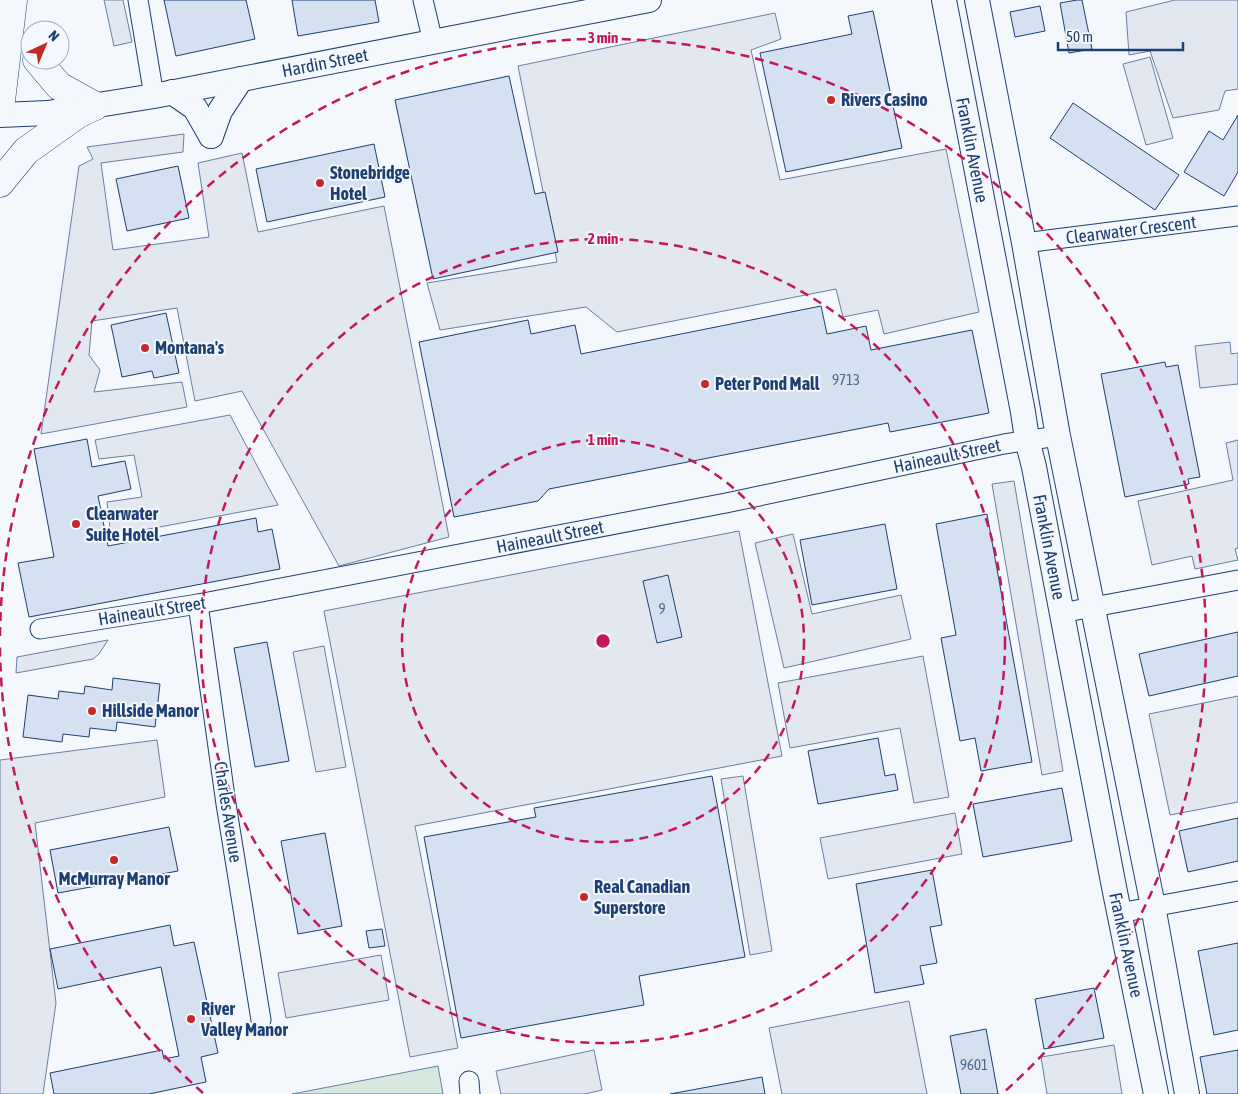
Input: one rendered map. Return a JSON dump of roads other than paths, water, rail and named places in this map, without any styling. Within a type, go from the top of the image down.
[{"type":"highway","points":[[13,1],[20,20]]},
{"type":"highway","points":[[0,109],[13,1]]},
{"type":"highway","points":[[46,70],[59,86],[95,106]]},
{"type":"highway","points":[[0,183],[26,151],[78,114],[95,106]]},
{"type":"main road","name":"Hardin Street","points":[[0,115],[48,113],[163,94],[648,0]]},
{"type":"main road","name":"Franklin Avenue","points":[[944,0],[1023,412],[1026,439],[1034,467],[1156,1094]]},
{"type":"main road","name":"Franklin Avenue","points":[[977,0],[1024,243],[1058,436],[1153,906],[1187,1094]]},
{"type":"main road","points":[[163,94],[195,108],[211,136],[220,112],[241,79]]},
{"type":"street","points":[[138,0],[163,94]]},
{"type":"street","points":[[423,0],[433,42]]},
{"type":"street","name":"Clearwater Crescent","points":[[1024,243],[1238,216]]},
{"type":"street","name":"Haineault Street","points":[[40,629],[198,604],[726,503],[1026,439],[1058,436]]},
{"type":"street","points":[[1061,613],[1238,580]]},
{"type":"street","name":"Charles Avenue","points":[[198,604],[227,812],[261,1020]]},
{"type":"street","points":[[1120,912],[1238,891]]},
{"type":"place","name":"Rivers Casino","points":[[831,100]]},
{"type":"place","name":"Stonebridge Hotel","points":[[320,183]]},
{"type":"place","name":"Montana's","points":[[145,348]]},
{"type":"place","name":"Peter Pond Mall","points":[[705,384]]},
{"type":"place","name":"Clearwater Suite Hotel","points":[[76,524]]},
{"type":"place","name":"Hillside Manor","points":[[92,711]]},
{"type":"place","name":"McMurray Manor","points":[[114,860]]},
{"type":"place","name":"Real Canadian Superstore","points":[[584,897]]},
{"type":"place","name":"River Valley Manor","points":[[191,1019]]}]
